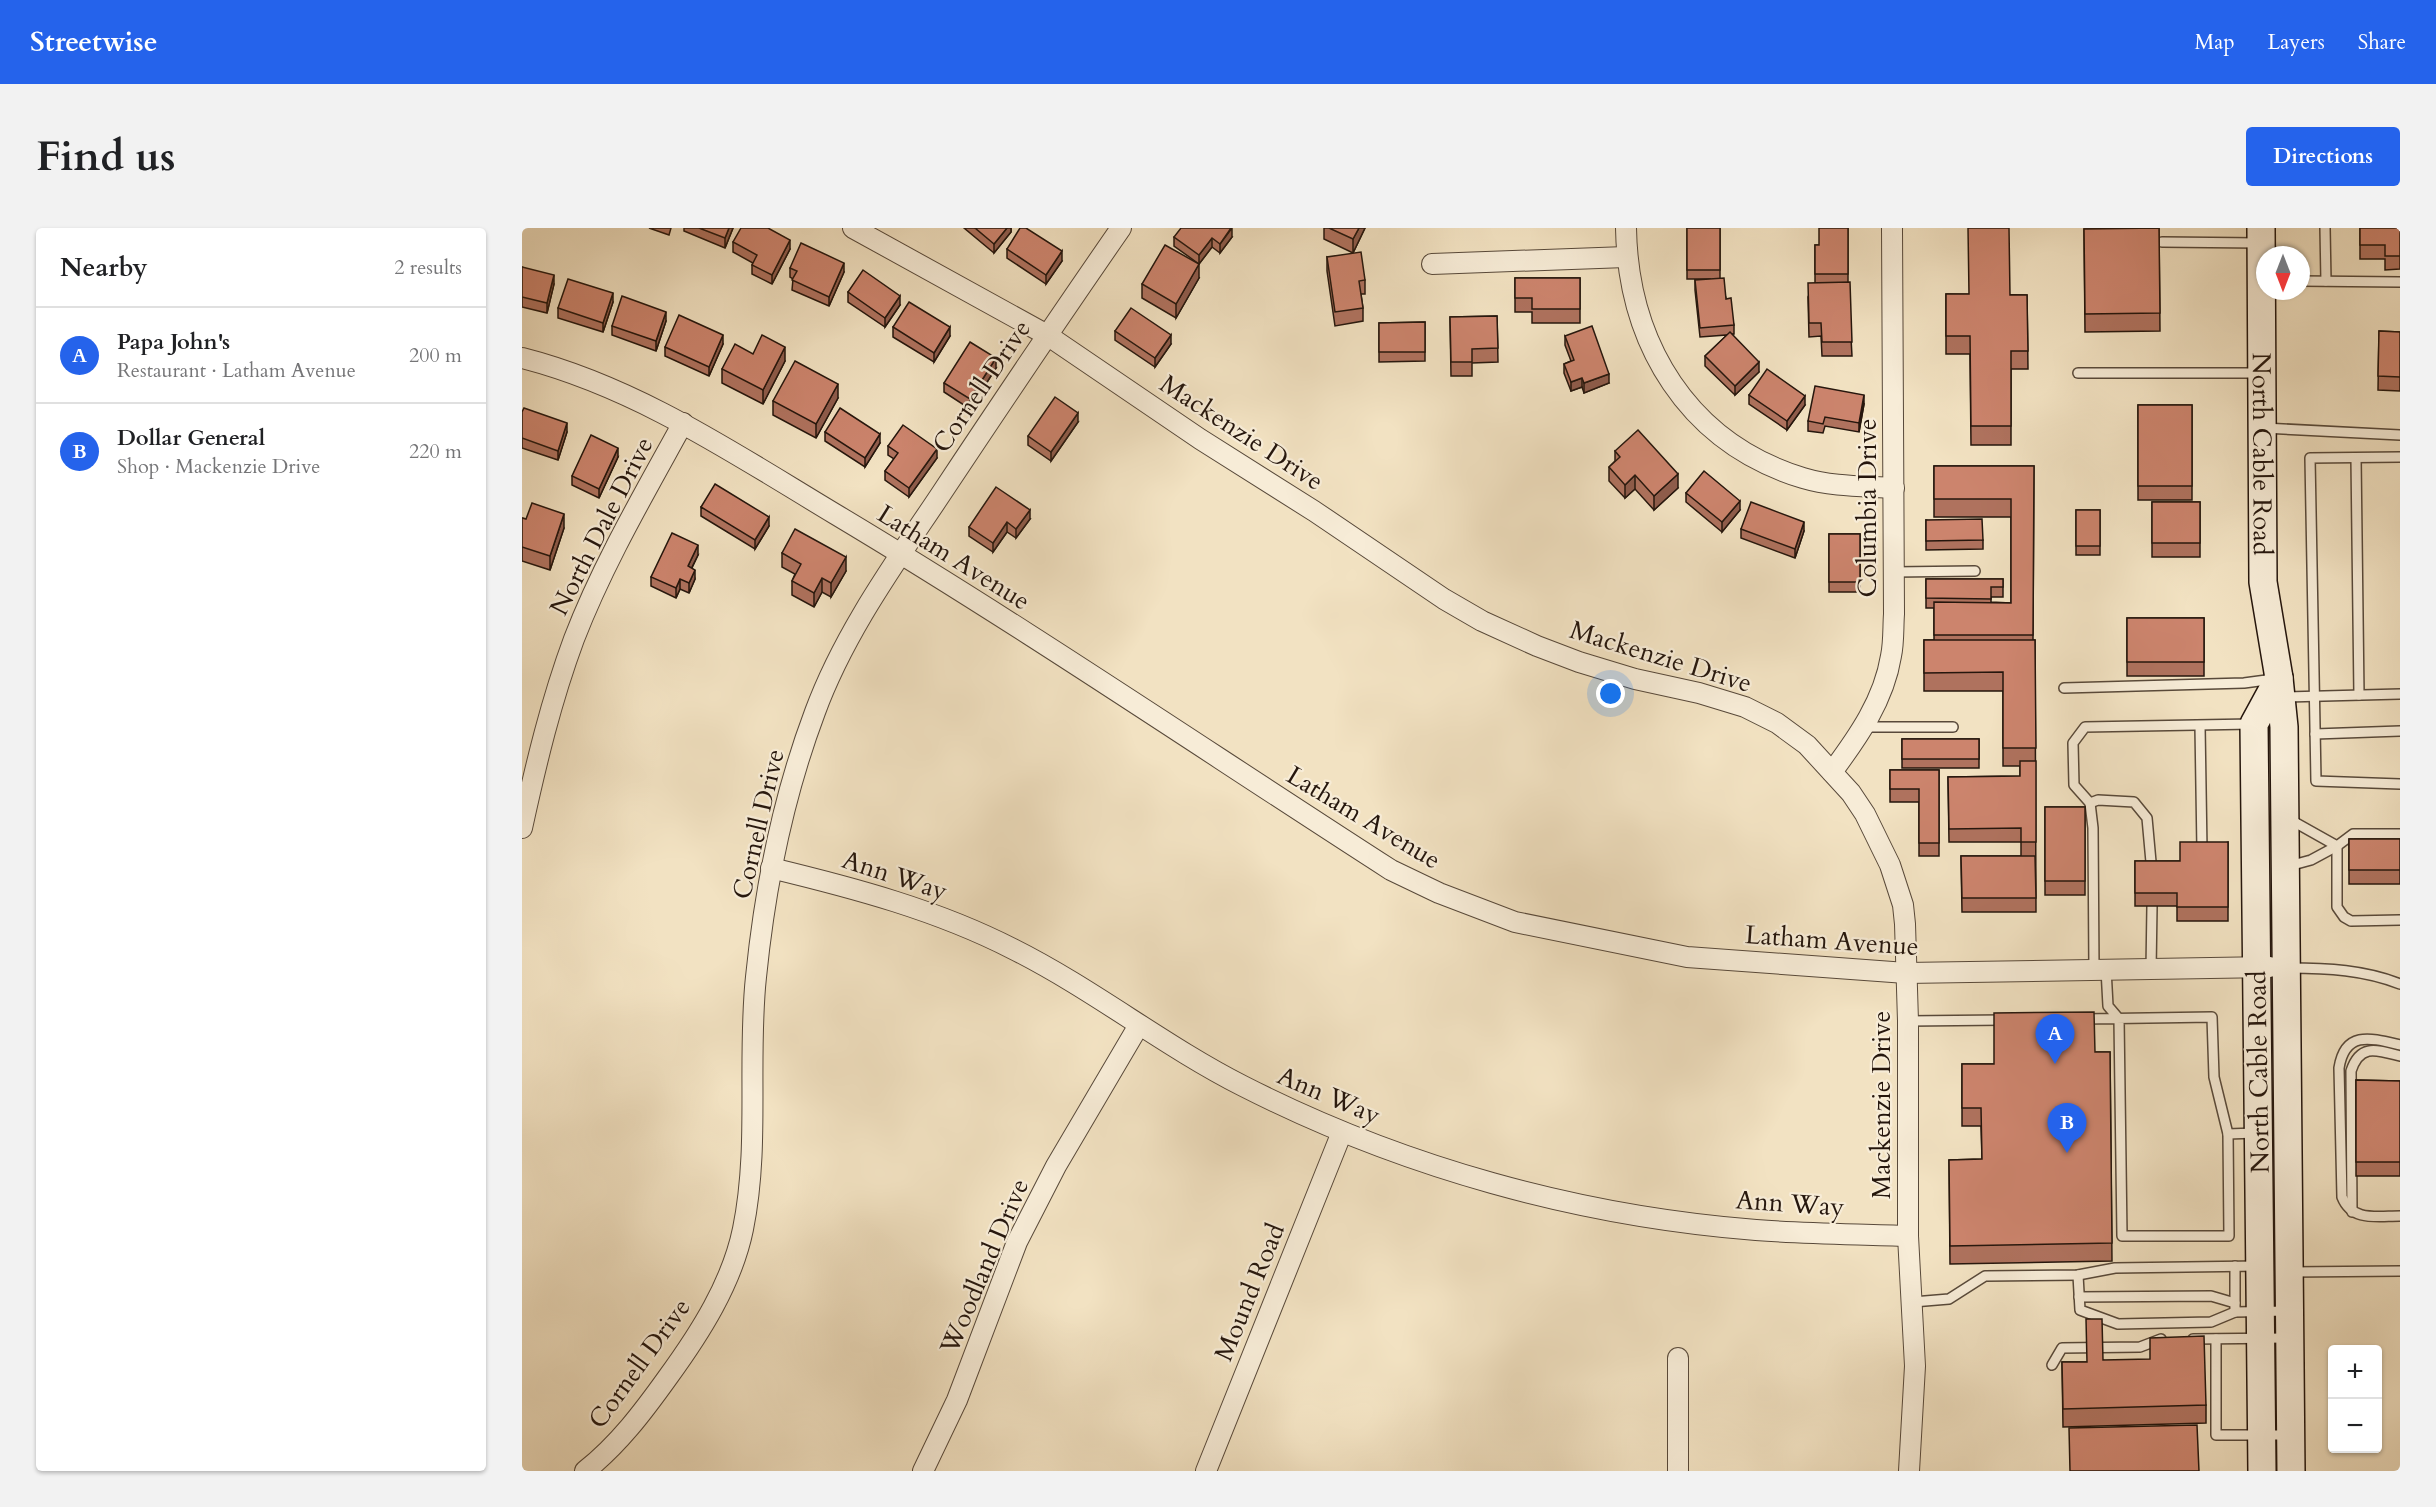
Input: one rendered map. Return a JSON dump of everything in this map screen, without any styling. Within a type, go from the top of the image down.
[{"type":"street","name":"Mackenzie Drive","points":[[853,228],[1047,335],[1200,439],[1314,511],[1444,599],[1482,621],[1579,662],[1745,707],[1777,723],[1807,745],[1832,772],[1865,814],[1890,865],[1903,905],[1908,1022],[1908,1236],[1915,1366],[1909,1471]]},
{"type":"street","name":"Cornell Drive","points":[[585,1471],[634,1424],[688,1350],[714,1305],[743,1230],[749,1183],[755,979],[771,868],[793,777],[816,709],[849,640],[901,554],[1047,335],[1122,228]]},
{"type":"street","points":[[1626,228],[1626,257],[1632,293],[1641,325],[1654,355],[1683,399],[1712,428],[1761,461],[1805,478],[1835,485],[1894,488]]},
{"type":"street","name":"Columbia Drive","points":[[1832,772],[1877,702],[1892,655],[1894,488],[1892,228]]},
{"type":"street","points":[[1432,264],[1626,257]]},
{"type":"street","name":"North Cable Road","points":[[2263,300],[2263,582],[2284,727],[2291,1471]]},
{"type":"street","name":"Latham Avenue","points":[[522,358],[588,380],[683,423],[901,554],[1391,870],[1439,893],[1515,922],[1687,957],[1906,973],[2287,968]]},
{"type":"street","name":"North Dale Drive","points":[[522,828],[536,765],[574,639],[613,551],[683,423]]},
{"type":"street","name":"North Cable Road","points":[[2262,1471],[2261,1339],[2244,1309],[2259,1133],[2254,724],[2279,688]]},
{"type":"street","name":"Ann Way","points":[[771,868],[856,888],[972,930],[1013,948],[1242,1086],[1342,1132],[1445,1170],[1562,1202],[1755,1230],[1908,1236]]},
{"type":"street","name":"Woodland Drive","points":[[922,1471],[957,1400],[1017,1242],[1056,1166],[1139,1025]]},
{"type":"street","name":"Mound Road","points":[[1206,1471],[1342,1132]]},
{"type":"street","points":[[1678,1358],[1678,1471]]},
{"type":"lane","points":[[2325,228],[2326,281]]},
{"type":"lane","points":[[2162,242],[2261,236]]},
{"type":"lane","points":[[2310,281],[2400,282]]},
{"type":"lane","points":[[2078,373],[2262,373]]},
{"type":"lane","points":[[2262,428],[2400,435]]},
{"type":"lane","points":[[2400,457],[2310,458],[2316,781],[2400,784]]},
{"type":"lane","points":[[2356,458],[2359,695]]},
{"type":"lane","points":[[1894,572],[1975,571]]},
{"type":"lane","points":[[2064,688],[2244,683],[2313,696],[2400,694]]},
{"type":"lane","points":[[2072,1019],[2119,1019],[2212,1017],[2214,1077],[2228,1134],[2229,1236],[2122,1236],[2119,1019],[2108,1006],[2100,969],[2092,913],[2093,828],[2090,803],[2074,785],[2073,743],[2085,727],[2254,724]]},
{"type":"lane","points":[[2200,726],[2202,850]]},
{"type":"lane","points":[[1862,727],[1953,727]]},
{"type":"lane","points":[[2315,734],[2400,731]]},
{"type":"lane","points":[[2090,803],[2098,800],[2134,802],[2147,818],[2152,875]]},
{"type":"lane","points":[[2285,817],[2337,846]]},
{"type":"lane","points":[[2286,866],[2311,860],[2353,834],[2400,834]]},
{"type":"lane","points":[[2337,846],[2337,907],[2344,917],[2351,921],[2400,920]]},
{"type":"lane","points":[[2151,970],[2152,906]]},
{"type":"lane","points":[[2287,968],[2319,968],[2378,975],[2400,984]]},
{"type":"lane","points":[[1908,1022],[2013,1020]]},
{"type":"lane","points":[[2400,1045],[2369,1037],[2359,1038],[2341,1055],[2339,1068],[2342,1197],[2346,1208],[2359,1215],[2400,1216]]},
{"type":"lane","points":[[2352,1212],[2351,1071],[2355,1060],[2363,1052],[2376,1050],[2400,1056]]},
{"type":"lane","points":[[2228,1134],[2259,1133]]},
{"type":"lane","points":[[1913,1302],[1949,1299],[1985,1276],[2078,1275],[2115,1268],[2248,1266]]},
{"type":"lane","points":[[2290,1272],[2400,1271]]},
{"type":"lane","points":[[2078,1275],[2080,1310],[2118,1324],[2211,1322],[2244,1309]]},
{"type":"lane","points":[[2079,1297],[2211,1296],[2244,1309],[2290,1311]]},
{"type":"lane","points":[[2181,1339],[2290,1338]]},
{"type":"lane","points":[[2052,1365],[2062,1348],[2140,1347],[2159,1339],[2170,1339]]},
{"type":"lane","points":[[2216,1339],[2216,1435],[2291,1435]]},
{"type":"building","points":[[699,228],[729,228],[725,238]]},
{"type":"building","points":[[741,228],[768,228],[790,240],[772,275],[752,265],[757,255],[733,242]]},
{"type":"building","points":[[975,228],[1007,228],[994,244]]},
{"type":"building","points":[[1020,228],[1026,228],[1062,251],[1046,275],[1007,249]]},
{"type":"building","points":[[1181,228],[1231,228],[1220,244],[1212,238],[1199,255],[1174,237]]},
{"type":"building","points":[[1329,228],[1359,228],[1353,239]]},
{"type":"building","points":[[1687,228],[1720,228],[1720,270],[1687,270]]},
{"type":"building","points":[[1819,228],[1848,228],[1848,274],[1815,274],[1815,245],[1819,245]]},
{"type":"building","points":[[1968,228],[2009,228],[2010,295],[2027,295],[2028,351],[2011,351],[2011,426],[1971,426],[1970,336],[1946,336],[1946,294],[1969,294]]},
{"type":"building","points":[[2159,228],[2160,313],[2085,314],[2084,229]]},
{"type":"building","points":[[2360,228],[2400,228],[2400,256],[2385,256],[2385,245],[2360,245]]},
{"type":"building","points":[[801,243],[844,263],[829,297],[792,280],[797,271],[790,268]]},
{"type":"building","points":[[1165,245],[1199,264],[1176,304],[1142,284]]},
{"type":"building","points":[[1361,252],[1365,280],[1359,281],[1363,308],[1335,312],[1327,257]]},
{"type":"building","points":[[522,267],[554,275],[547,303],[522,297]]},
{"type":"building","points":[[863,270],[900,296],[885,318],[848,292]]},
{"type":"building","points":[[1515,278],[1580,278],[1580,309],[1532,309],[1532,298],[1515,298]]},
{"type":"building","points":[[1724,278],[1726,299],[1731,298],[1734,325],[1700,328],[1695,280]]},
{"type":"building","points":[[568,279],[613,293],[603,323],[558,308]]},
{"type":"building","points":[[1850,282],[1852,342],[1822,342],[1821,323],[1809,323],[1808,283]]},
{"type":"building","points":[[622,296],[666,312],[656,341],[612,326]]},
{"type":"building","points":[[909,302],[950,327],[934,353],[893,327]]},
{"type":"building","points":[[1131,308],[1171,335],[1155,358],[1115,331]]},
{"type":"building","points":[[679,315],[723,335],[709,367],[665,347]]},
{"type":"building","points":[[1497,316],[1498,348],[1472,349],[1472,362],[1451,362],[1450,317]]},
{"type":"building","points":[[1425,322],[1425,352],[1379,352],[1379,323]]},
{"type":"building","points":[[1592,326],[1609,374],[1584,383],[1582,378],[1571,382],[1564,364],[1574,360],[1565,336]]},
{"type":"building","points":[[2379,331],[2400,332],[2400,377],[2378,376]]},
{"type":"building","points":[[1730,332],[1759,362],[1735,386],[1705,356]]},
{"type":"building","points":[[762,335],[785,347],[763,390],[722,369],[735,344],[753,354]]},
{"type":"building","points":[[970,342],[996,358],[970,399],[944,383]]},
{"type":"building","points":[[795,361],[838,384],[816,424],[773,401]]},
{"type":"building","points":[[1767,369],[1805,396],[1787,421],[1749,395]]},
{"type":"building","points":[[1815,386],[1864,395],[1859,423],[1825,417],[1823,424],[1808,421]]},
{"type":"building","points":[[1055,397],[1078,413],[1051,452],[1028,436]]},
{"type":"building","points":[[2138,405],[2192,405],[2192,486],[2138,486]]},
{"type":"building","points":[[524,408],[567,423],[558,451],[522,438]]},
{"type":"building","points":[[840,408],[880,434],[865,458],[825,432]]},
{"type":"building","points":[[903,425],[937,449],[909,488],[885,471],[898,453],[888,446]]},
{"type":"building","points":[[1638,430],[1678,474],[1654,496],[1635,475],[1625,485],[1609,467],[1620,457],[1615,451]]},
{"type":"building","points":[[591,435],[618,448],[599,489],[572,476]]},
{"type":"building","points":[[1934,466],[2034,466],[2033,635],[1934,635],[1934,602],[2011,603],[2011,499],[1934,499]]},
{"type":"building","points":[[1704,471],[1740,501],[1722,522],[1686,493]]},
{"type":"building","points":[[715,484],[769,517],[755,540],[701,507]]},
{"type":"building","points":[[996,487],[1030,510],[1016,529],[1007,522],[993,543],[969,527]]},
{"type":"building","points":[[1751,502],[1804,522],[1795,549],[1741,529]]},
{"type":"building","points":[[2152,502],[2200,502],[2200,543],[2152,543]]},
{"type":"building","points":[[532,503],[564,514],[550,556],[522,547],[522,518],[526,519]]},
{"type":"building","points":[[2076,510],[2100,510],[2100,546],[2076,546]]},
{"type":"building","points":[[1982,519],[1983,540],[1926,541],[1926,520]]},
{"type":"building","points":[[795,529],[846,557],[831,583],[822,578],[814,593],[792,581],[801,564],[782,553]]},
{"type":"building","points":[[672,533],[698,545],[688,566],[695,570],[689,583],[680,579],[676,588],[651,577]]},
{"type":"building","points":[[1829,534],[1860,534],[1860,582],[1829,582]]},
{"type":"building","points":[[1926,579],[2003,579],[2003,587],[1991,587],[1991,599],[1926,598]]},
{"type":"building","points":[[2127,618],[2204,618],[2204,662],[2127,662]]},
{"type":"building","points":[[1924,640],[2035,640],[2036,748],[2003,748],[2003,672],[1924,673]]},
{"type":"building","points":[[1902,739],[1979,739],[1979,759],[1902,759]]},
{"type":"building","points":[[2020,761],[2036,761],[2036,842],[2021,842],[2021,828],[1949,829],[1948,777],[2020,776]]},
{"type":"building","points":[[1890,770],[1939,770],[1939,843],[1919,843],[1919,789],[1890,789]]},
{"type":"building","points":[[2045,807],[2085,807],[2085,881],[2045,881]]},
{"type":"building","points":[[2349,839],[2400,839],[2400,870],[2349,870]]},
{"type":"building","points":[[2180,842],[2228,842],[2228,907],[2177,907],[2177,893],[2135,893],[2135,861],[2180,861]]},
{"type":"building","points":[[1961,856],[2035,856],[2036,898],[1962,898]]},
{"type":"building","points":[[2094,1012],[2095,1052],[2110,1052],[2112,1243],[1950,1246],[1949,1160],[1982,1159],[1981,1108],[1962,1108],[1962,1064],[1994,1064],[1994,1013]]},
{"type":"building","points":[[2356,1080],[2400,1081],[2400,1162],[2356,1162]]},
{"type":"building","points":[[2086,1319],[2102,1319],[2103,1360],[2150,1359],[2150,1338],[2204,1336],[2206,1405],[2063,1409],[2062,1362],[2087,1362]]},
{"type":"building","points":[[2197,1425],[2199,1471],[2070,1471],[2069,1428]]},
{"type":"place","name":"Papa John's","points":[[2055,1064]]},
{"type":"place","name":"Dollar General","points":[[2067,1153]]}]
